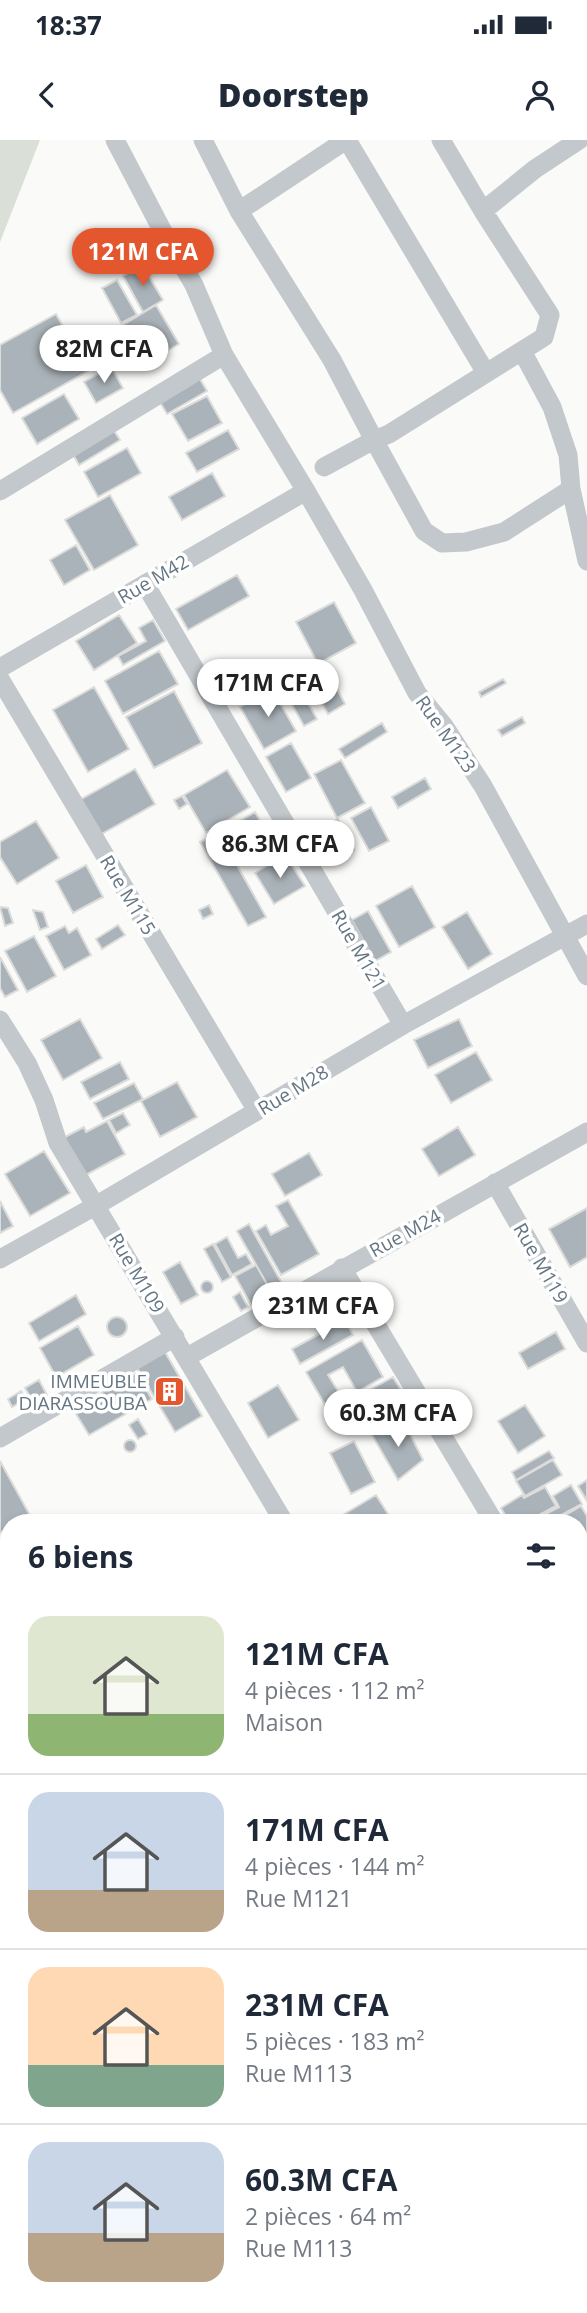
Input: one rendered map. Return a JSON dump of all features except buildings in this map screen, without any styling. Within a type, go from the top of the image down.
[{"type":"street","name":"Rue M123","points":[[115,140],[194,285],[224,355],[363,590],[417,693],[444,726],[483,786],[587,976]]},
{"type":"street","points":[[202,140],[239,211],[332,360],[424,531],[442,543],[466,542],[504,532],[571,489]]},
{"type":"street","points":[[239,211],[347,140],[486,373]]},
{"type":"street","points":[[324,467],[389,434],[544,337],[550,315],[441,140]]},
{"type":"street","points":[[483,211],[535,169],[579,140]]},
{"type":"street","points":[[522,351],[552,407],[568,455],[571,489],[587,561]]},
{"type":"street","points":[[0,491],[224,355]]},
{"type":"street","name":"Rue M42","points":[[0,668],[306,491]]},
{"type":"street","name":"Rue M121","points":[[145,584],[403,1025]]},
{"type":"street","name":"Rue M115","points":[[0,679],[257,1111]]},
{"type":"street","name":"Rue M28","points":[[0,1259],[403,1025],[587,924]]},
{"type":"street","name":"Rue M109","points":[[0,1020],[27,1063],[44,1100],[58,1143],[279,1514]]},
{"type":"street","name":"Rue M24","points":[[187,1357],[587,1132]]},
{"type":"street","name":"Rue M119","points":[[495,1183],[587,1343]]},
{"type":"street","points":[[341,1268],[489,1514]]},
{"type":"street","points":[[0,1438],[175,1337]]},
{"type":"shaded area","points":[[0,140],[40,140],[0,242]]},
{"type":"place","name":"IMMEUBLE DIARASSOUBA","points":[[170,1392]]}]
